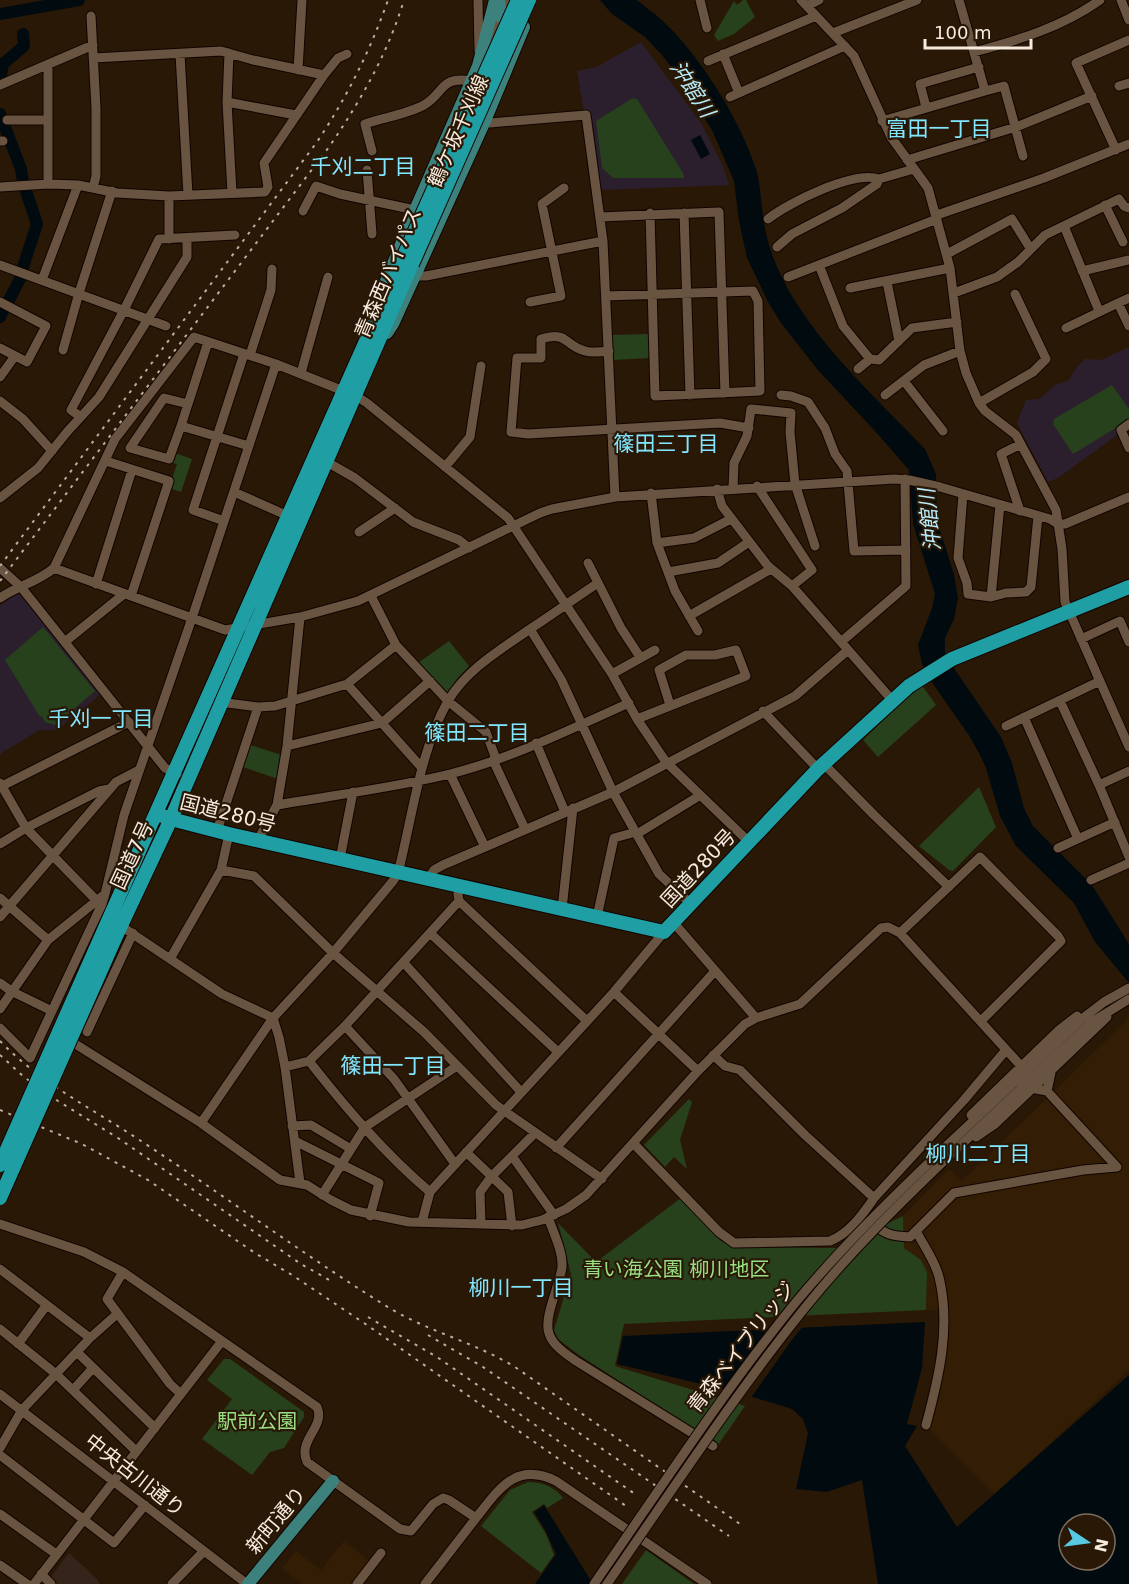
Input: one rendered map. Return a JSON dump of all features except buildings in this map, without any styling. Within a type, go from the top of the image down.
[{"type":"highway","name":"青森西バイパス","points":[[349,394],[375,352],[518,0]]},
{"type":"highway","name":"青森西バイパス","points":[[349,394],[410,267],[529,0]]},
{"type":"highway","name":"国道7号","points":[[0,1198],[114,930],[121,892],[157,814],[182,775],[220,702],[327,462],[349,394]]},
{"type":"highway","name":"国道7号","points":[[0,1166],[114,930],[171,819],[182,775],[238,628],[288,516],[349,394]]},
{"type":"highway","name":"国道280号","points":[[157,814],[398,873],[597,917],[669,927],[821,766],[892,700],[950,660],[1129,587]]},
{"type":"main road","name":"鶴ケ坂千刈線","points":[[349,394],[346,375],[478,67],[497,0]]},
{"type":"main road","name":"鶴ケ坂千刈線","points":[[497,0],[501,17]]},
{"type":"main road","points":[[501,17],[524,27]]},
{"type":"main road","name":"鶴ケ坂千刈線","points":[[410,267],[484,121],[524,27]]},
{"type":"main road","name":"新町通り","points":[[251,1583],[333,1482]]},
{"type":"street","points":[[298,70],[302,0]]},
{"type":"street","points":[[478,0],[478,67]]},
{"type":"street","points":[[478,67],[509,0]]},
{"type":"street","points":[[524,27],[536,0]]},
{"type":"street","points":[[700,0],[707,28]]},
{"type":"street","points":[[804,3],[819,0]]},
{"type":"street","points":[[833,33],[917,0]]},
{"type":"street","points":[[959,0],[985,91]]},
{"type":"street","points":[[974,52],[1047,30],[1080,14],[1100,0]]},
{"type":"street","points":[[1122,0],[1129,20]]},
{"type":"street","points":[[804,3],[845,46],[861,67],[882,121],[928,188],[950,268],[960,351],[966,373],[979,403],[993,418],[1010,428],[1016,435],[1051,501],[1058,524],[1065,596],[1069,612],[1129,747]]},
{"type":"street","points":[[91,16],[96,108],[96,176],[93,188]]},
{"type":"street","points":[[708,61],[816,16]]},
{"type":"street","points":[[1116,150],[1076,63],[1129,40]]},
{"type":"street","points":[[0,85],[93,45]]},
{"type":"street","points":[[723,54],[735,95],[845,46]]},
{"type":"street","points":[[94,58],[221,51],[324,75]]},
{"type":"street","points":[[229,53],[227,102],[232,194]]},
{"type":"street","points":[[180,54],[188,195]]},
{"type":"street","points":[[0,187],[78,184],[111,192],[169,196],[265,192],[268,187],[264,163],[324,75],[338,58],[347,54]]},
{"type":"street","points":[[48,65],[48,184]]},
{"type":"street","points":[[926,106],[920,84],[978,67]]},
{"type":"street","points":[[372,151],[364,124],[423,106],[440,88],[451,82],[472,81]]},
{"type":"street","points":[[1119,87],[1129,83]]},
{"type":"street","points":[[882,121],[926,106],[1004,86],[1023,156]]},
{"type":"street","points":[[907,160],[1016,127],[1092,96]]},
{"type":"street","points":[[227,102],[296,115]]},
{"type":"street","points":[[460,109],[490,123],[586,115],[603,241],[615,497]]},
{"type":"street","points":[[7,120],[47,120]]},
{"type":"street","points":[[788,277],[1129,144]]},
{"type":"street","points":[[768,219],[795,201],[816,192],[850,181],[879,179],[914,169]]},
{"type":"street","points":[[367,170],[372,234]]},
{"type":"street","points":[[777,247],[813,222],[842,208],[877,184],[879,179]]},
{"type":"street","points":[[42,280],[78,184]]},
{"type":"street","points":[[303,211],[316,186],[340,194],[415,210]]},
{"type":"street","points":[[530,302],[561,296],[542,204],[564,188]]},
{"type":"street","points":[[63,350],[111,192]]},
{"type":"street","points":[[169,196],[169,238]]},
{"type":"street","points":[[954,293],[997,277],[1018,262],[1045,235],[1105,205],[1119,200],[1124,206],[1129,207]]},
{"type":"street","points":[[1105,205],[1123,242]]},
{"type":"street","points":[[600,217],[650,213],[719,212],[725,393]]},
{"type":"street","points":[[606,296],[652,294],[686,293],[721,293],[753,291],[758,301],[760,391],[656,396],[652,294],[650,213]]},
{"type":"street","points":[[684,213],[690,395]]},
{"type":"street","points":[[947,254],[1012,219],[1030,248]]},
{"type":"street","points":[[1064,226],[1099,311]]},
{"type":"street","points":[[81,417],[70,410],[159,239],[235,235]]},
{"type":"street","points":[[0,498],[38,468],[99,398],[188,257],[187,238]]},
{"type":"street","points":[[410,267],[426,276],[603,241]]},
{"type":"street","points":[[1082,271],[1129,260]]},
{"type":"street","points":[[819,265],[843,326],[870,358],[879,360],[912,328],[957,322]]},
{"type":"street","points":[[0,266],[166,326]]},
{"type":"street","points":[[850,288],[950,268]]},
{"type":"street","points":[[224,521],[193,510],[216,437],[271,290],[272,269]]},
{"type":"street","points":[[301,374],[328,277]]},
{"type":"street","points":[[887,282],[899,341]]},
{"type":"street","points":[[979,403],[1034,372],[1046,359],[1015,294]]},
{"type":"street","points":[[1066,328],[1129,298]]},
{"type":"street","points":[[0,302],[46,326],[27,362],[0,348]]},
{"type":"street","points":[[1118,303],[1129,326]]},
{"type":"street","points":[[609,351],[581,350],[559,336],[554,336],[541,339],[541,358],[517,358],[511,432],[528,434],[720,423],[748,428]]},
{"type":"street","points":[[0,598],[46,575],[54,568],[115,439],[194,337],[327,383],[367,403],[508,518],[612,674],[637,719],[666,762],[749,842]]},
{"type":"street","points":[[188,405],[164,398],[130,448],[169,459],[188,405],[208,342]]},
{"type":"street","points":[[885,395],[924,365],[960,351]]},
{"type":"street","points":[[0,377],[15,356]]},
{"type":"street","points":[[858,369],[870,358]]},
{"type":"street","points":[[0,1028],[30,1059],[102,904],[117,842],[139,770],[276,364]]},
{"type":"street","points":[[445,467],[470,437],[481,366]]},
{"type":"street","points":[[904,381],[943,431]]},
{"type":"street","points":[[781,395],[808,402],[825,428],[835,454],[847,471],[854,551],[906,550]]},
{"type":"street","points":[[0,401],[23,420],[52,451]]},
{"type":"street","points":[[733,488],[734,463],[747,436],[751,409],[791,413],[790,432],[795,484],[815,546]]},
{"type":"street","points":[[1129,424],[1121,430],[1129,448]]},
{"type":"street","points":[[181,426],[249,446]]},
{"type":"street","points":[[1020,511],[1000,454],[1021,444]]},
{"type":"street","points":[[66,641],[128,595],[169,481],[106,461]]},
{"type":"street","points":[[327,462],[355,478],[413,522],[459,540],[469,548]]},
{"type":"street","points":[[96,584],[132,470]]},
{"type":"street","points":[[54,568],[225,630],[300,617],[371,596],[552,509],[615,497],[757,486],[907,480],[963,494],[1058,524],[1074,522],[1129,497]]},
{"type":"street","points":[[841,642],[906,586],[907,480]]},
{"type":"street","points":[[757,486],[812,570],[792,586]]},
{"type":"street","points":[[717,489],[722,506],[771,569],[792,586],[892,700]]},
{"type":"street","points":[[234,492],[288,516]]},
{"type":"street","points":[[651,494],[657,543],[675,591],[698,631]]},
{"type":"street","points":[[963,494],[958,558],[968,594],[991,597],[1006,593],[1026,592],[1031,587],[1038,516]]},
{"type":"street","points":[[991,597],[1000,505]]},
{"type":"street","points":[[359,532],[395,508]]},
{"type":"street","points":[[657,543],[694,538],[731,519]]},
{"type":"street","points":[[668,572],[718,563],[749,542]]},
{"type":"street","points":[[588,563],[621,628],[640,657]]},
{"type":"street","points":[[0,568],[21,587],[66,641],[165,768],[182,775]]},
{"type":"street","points":[[689,616],[771,569]]},
{"type":"street","points":[[201,1122],[273,1018],[333,953],[398,873],[422,768],[448,701],[473,670],[598,583]]},
{"type":"street","points":[[371,596],[396,645],[448,701],[486,732],[494,759],[525,829]]},
{"type":"street","points":[[258,840],[277,805],[287,746],[300,617]]},
{"type":"street","points":[[1081,639],[1120,621],[1129,642]]},
{"type":"street","points":[[530,629],[561,679],[612,792],[659,874],[691,904]]},
{"type":"street","points":[[220,702],[258,707],[275,706],[347,684],[396,645]]},
{"type":"street","points":[[612,674],[655,650]]},
{"type":"street","points":[[637,719],[746,676],[736,650],[715,655],[686,655],[659,670],[670,705]]},
{"type":"street","points":[[428,879],[434,870],[442,865],[612,792],[795,696],[848,650]]},
{"type":"street","points":[[287,746],[382,723],[430,681]]},
{"type":"street","points":[[1006,726],[1100,681]]},
{"type":"street","points":[[347,684],[422,768]]},
{"type":"street","points":[[1060,701],[1129,856]]},
{"type":"street","points":[[277,805],[450,774],[536,743],[629,703]]},
{"type":"street","points":[[170,959],[220,870],[223,832],[258,707]]},
{"type":"street","points":[[763,711],[949,887]]},
{"type":"street","points":[[1024,717],[1078,839]]},
{"type":"street","points":[[96,900],[26,828],[1,785],[129,722]]},
{"type":"street","points":[[536,743],[569,810],[562,909]]},
{"type":"street","points":[[0,917],[116,782],[139,770]]},
{"type":"street","points":[[1099,785],[1129,771]]},
{"type":"street","points":[[450,774],[485,847]]},
{"type":"street","points":[[0,844],[26,828],[99,791],[110,789]]},
{"type":"street","points":[[340,859],[353,792]]},
{"type":"street","points":[[597,917],[614,838],[637,833],[699,796]]},
{"type":"street","points":[[1058,848],[1115,822]]},
{"type":"street","points":[[0,831],[9,838]]},
{"type":"street","points":[[900,933],[980,857],[1061,941],[981,1021]]},
{"type":"street","points":[[1091,880],[1129,863]]},
{"type":"street","points":[[220,870],[254,876],[333,953],[424,1032],[503,1112],[602,1179]]},
{"type":"street","points":[[460,885],[459,901],[587,1021]]},
{"type":"street","points":[[106,890],[121,892]]},
{"type":"street","points":[[0,1009],[48,940],[106,890]]},
{"type":"street","points":[[0,898],[48,940]]},
{"type":"street","points":[[285,1067],[309,1061],[377,992],[459,901]]},
{"type":"street","points":[[422,1222],[430,1192],[614,992],[669,927],[715,971],[756,1018]]},
{"type":"street","points":[[69,1040],[201,1122],[280,1180],[307,1185],[341,1206],[399,1221],[512,1226],[528,1224],[551,1216],[577,1203],[602,1179],[713,1055],[745,1024],[756,1018],[800,1004],[881,928],[888,927],[900,933],[1021,1066]]},
{"type":"street","points":[[114,930],[133,933],[222,994],[273,1018],[285,1067],[300,1183]]},
{"type":"street","points":[[87,1032],[133,933]]},
{"type":"street","points":[[430,933],[558,1052]]},
{"type":"street","points":[[404,963],[521,1092]]},
{"type":"street","points":[[556,1148],[715,971]]},
{"type":"street","points":[[0,983],[52,1011]]},
{"type":"street","points":[[954,1139],[1051,1047],[1104,1002],[1129,988]]},
{"type":"street","points":[[614,992],[698,1071]]},
{"type":"street","points":[[948,1153],[1092,1022],[1129,999]]},
{"type":"street","points":[[948,1153],[954,1139],[973,1112],[1059,1030],[1088,1007],[1104,1002]]},
{"type":"street","points":[[948,1153],[995,1124],[1030,1088],[1095,1029],[1116,1006]]},
{"type":"street","points":[[345,1026],[394,1079],[455,1164]]},
{"type":"street","points":[[634,1144],[719,1232],[734,1243],[830,1241],[842,1237],[1006,1050]]},
{"type":"street","points":[[713,1055],[725,1066],[740,1070],[746,1075],[805,1135],[874,1198]]},
{"type":"street","points":[[309,1061],[339,1101],[413,1178],[430,1192]]},
{"type":"street","points":[[322,1195],[365,1127],[457,1066]]},
{"type":"street","points":[[1047,1091],[1052,1068]]},
{"type":"street","points":[[862,1215],[883,1233],[910,1237],[954,1193],[1083,1170],[1117,1167],[1047,1091],[1030,1088]]},
{"type":"street","points":[[292,1126],[311,1125],[351,1149]]},
{"type":"street","points":[[481,1224],[480,1192],[535,1133]]},
{"type":"street","points":[[294,1141],[379,1183],[370,1215]]},
{"type":"street","points":[[466,1152],[508,1192],[512,1226]]},
{"type":"street","name":"青森ベイブリッジ","points":[[594,1584],[705,1423],[796,1302],[869,1220],[948,1153]]},
{"type":"street","name":"青森ベイブリッジ","points":[[607,1584],[714,1429],[804,1309],[875,1228],[948,1153]]},
{"type":"street","points":[[512,1156],[551,1216],[560,1254],[562,1267],[548,1323],[548,1334],[552,1342],[576,1361],[713,1446]]},
{"type":"street","points":[[1,1227],[71,1247],[123,1272],[317,1407],[320,1414],[318,1422],[306,1441],[304,1455],[307,1462],[399,1529],[411,1531],[433,1504],[444,1498],[476,1518]]},
{"type":"street","points":[[916,1231],[939,1277],[942,1302],[943,1347],[938,1383],[926,1425]]},
{"type":"street","points":[[0,1269],[90,1338]]},
{"type":"street","points":[[123,1272],[107,1299],[170,1384],[181,1394]]},
{"type":"street","points":[[18,1344],[46,1306]]},
{"type":"street","points":[[0,1448],[22,1410],[90,1338],[117,1314]]},
{"type":"street","points":[[0,1329],[56,1374],[136,1451]]},
{"type":"street","points":[[34,1584],[222,1341]]},
{"type":"street","points":[[77,1352],[155,1428]]},
{"type":"street","points":[[73,1390],[93,1368]]},
{"type":"street","name":"中央古川通り","points":[[0,1394],[204,1551],[251,1583]]},
{"type":"street","points":[[0,1455],[114,1543],[145,1505]]},
{"type":"street","points":[[425,1584],[500,1487],[517,1476],[538,1474],[547,1476],[707,1584]]},
{"type":"street","points":[[0,1514],[56,1554]]},
{"type":"street","points":[[172,1584],[204,1551]]},
{"type":"street","points":[[357,1584],[381,1553]]},
{"type":"street","points":[[0,1564],[27,1584]]},
{"type":"street","points":[[41,1574],[51,1584]]},
{"type":"shaded area","points":[[641,42],[701,123],[723,166],[729,185],[601,190],[589,112],[584,112],[577,71],[596,67]]},
{"type":"shaded area","points":[[1129,347],[1129,421],[1117,430],[1117,435],[1058,478],[1048,482],[1017,423],[1026,400],[1039,399],[1055,385],[1069,380],[1085,359],[1101,360]]},
{"type":"shaded area","points":[[17,592],[43,620],[101,694],[57,730],[39,730],[0,754],[0,606]]},
{"type":"shaded area","points":[[1129,1018],[1129,1370],[995,1494],[926,1425],[938,1383],[942,1310],[926,1310],[927,1272],[921,1260],[904,1248],[903,1216],[949,1169],[962,1181]]},
{"type":"shaded area","points":[[344,1541],[371,1562],[353,1584],[302,1584],[282,1568],[296,1551],[321,1570]]},
{"type":"shaded area","points":[[69,1553],[100,1584],[56,1584],[50,1578]]},
{"type":"green space","points":[[746,0],[755,17],[734,34],[718,41],[714,35],[734,1],[737,5]]},
{"type":"green space","points":[[633,98],[637,99],[684,178],[613,178],[602,168],[596,121]]},
{"type":"green space","points":[[649,334],[649,358],[613,360],[612,335]]},
{"type":"green space","points":[[1112,385],[1129,409],[1129,420],[1073,454],[1053,424],[1054,419]]},
{"type":"green space","points":[[175,453],[192,459],[181,492],[169,488],[177,464],[172,463]]},
{"type":"green space","points":[[43,627],[95,691],[55,725],[45,722],[42,716],[40,717],[5,660]]},
{"type":"green space","points":[[449,641],[469,666],[448,693],[418,663]]},
{"type":"green space","points":[[921,684],[936,705],[878,757],[863,740]]},
{"type":"green space","points":[[250,745],[282,755],[278,779],[243,767]]},
{"type":"green space","points":[[979,787],[996,827],[953,871],[949,870],[919,846]]},
{"type":"green space","points":[[689,1099],[692,1102],[680,1140],[687,1169],[674,1157],[665,1167],[644,1145]]},
{"type":"green space","name":"青い海公園 柳川地区","points":[[681,1198],[721,1241],[736,1247],[836,1248],[903,1216],[904,1248],[921,1260],[927,1272],[926,1310],[624,1324],[615,1366],[745,1406],[718,1445],[579,1355],[558,1339],[554,1330],[571,1274],[558,1223],[596,1262]]},
{"type":"green space","name":"駅前公園","points":[[224,1359],[230,1359],[304,1412],[304,1417],[284,1448],[270,1452],[252,1475],[202,1439],[232,1399],[207,1380]]},
{"type":"green space","points":[[528,1482],[556,1490],[563,1498],[547,1508],[544,1504],[532,1512],[546,1534],[554,1555],[541,1573],[481,1526],[510,1490]]},
{"type":"green space","points":[[646,1550],[694,1584],[622,1584]]},
{"type":"water","name":"沖館川","points":[[600,0],[638,1],[667,25],[698,62],[727,105],[749,149],[758,175],[768,241],[789,291],[818,334],[835,354],[925,449],[936,474],[937,521],[954,574],[958,598],[954,619],[945,638],[945,655],[1001,737],[1012,763],[1024,808],[1033,826],[1092,885],[1129,944],[1129,983],[1095,942],[1074,903],[1016,846],[1000,816],[981,757],[922,664],[918,645],[935,594],[913,524],[909,470],[817,369],[781,323],[747,258],[734,181],[712,130],[677,74],[661,54],[645,37],[612,14]]},
{"type":"water","points":[[700,135],[710,154],[701,159],[691,140]]},
{"type":"water","points":[[925,1322],[922,1368],[907,1424],[917,1426],[905,1446],[957,1527],[1129,1375],[1129,1584],[878,1584],[862,1480],[827,1492],[796,1489],[808,1433],[803,1419],[792,1409],[743,1394],[617,1364],[623,1336]]},
{"type":"water","points":[[544,1505],[593,1584],[535,1584],[556,1554],[534,1512]]},
{"type":"pier","points":[[804,1325],[750,1399],[723,1392],[772,1327]]},
{"type":"waterway","points":[[0,14],[79,0]]},
{"type":"waterway","points":[[0,80],[3,64],[24,46],[23,34]]},
{"type":"waterway","points":[[0,114],[21,169],[23,181]]},
{"type":"waterway","points":[[23,267],[37,224],[26,191]]},
{"type":"waterway","points":[[8,302],[21,277]]},
{"type":"waterway","points":[[0,317],[4,309]]},
{"type":"railway","points":[[0,566],[317,142],[357,73],[388,0]]},
{"type":"railway","points":[[0,581],[329,147],[372,76],[390,40],[404,0]]},
{"type":"railway","points":[[0,1041],[50,1083],[123,1129],[359,1289],[406,1317],[485,1351],[515,1367],[740,1524]]},
{"type":"railway","points":[[0,1055],[24,1077],[58,1101],[118,1138],[301,1264],[331,1281]]},
{"type":"railway","points":[[0,1110],[82,1144],[148,1180],[367,1325],[626,1506]]},
{"type":"railway","points":[[368,1317],[437,1357],[635,1494]]},
{"type":"railway","points":[[428,1335],[483,1367],[729,1536]]},
{"type":"district","name":"富田一丁目","points":[[939,129]]},
{"type":"district","name":"千刈二丁目","points":[[363,167]]},
{"type":"district","name":"篠田三丁目","points":[[666,444]]},
{"type":"district","name":"千刈一丁目","points":[[101,719]]},
{"type":"district","name":"篠田二丁目","points":[[477,733]]},
{"type":"district","name":"篠田一丁目","points":[[393,1066]]},
{"type":"district","name":"柳川二丁目","points":[[978,1154]]},
{"type":"district","name":"柳川一丁目","points":[[521,1288]]}]
